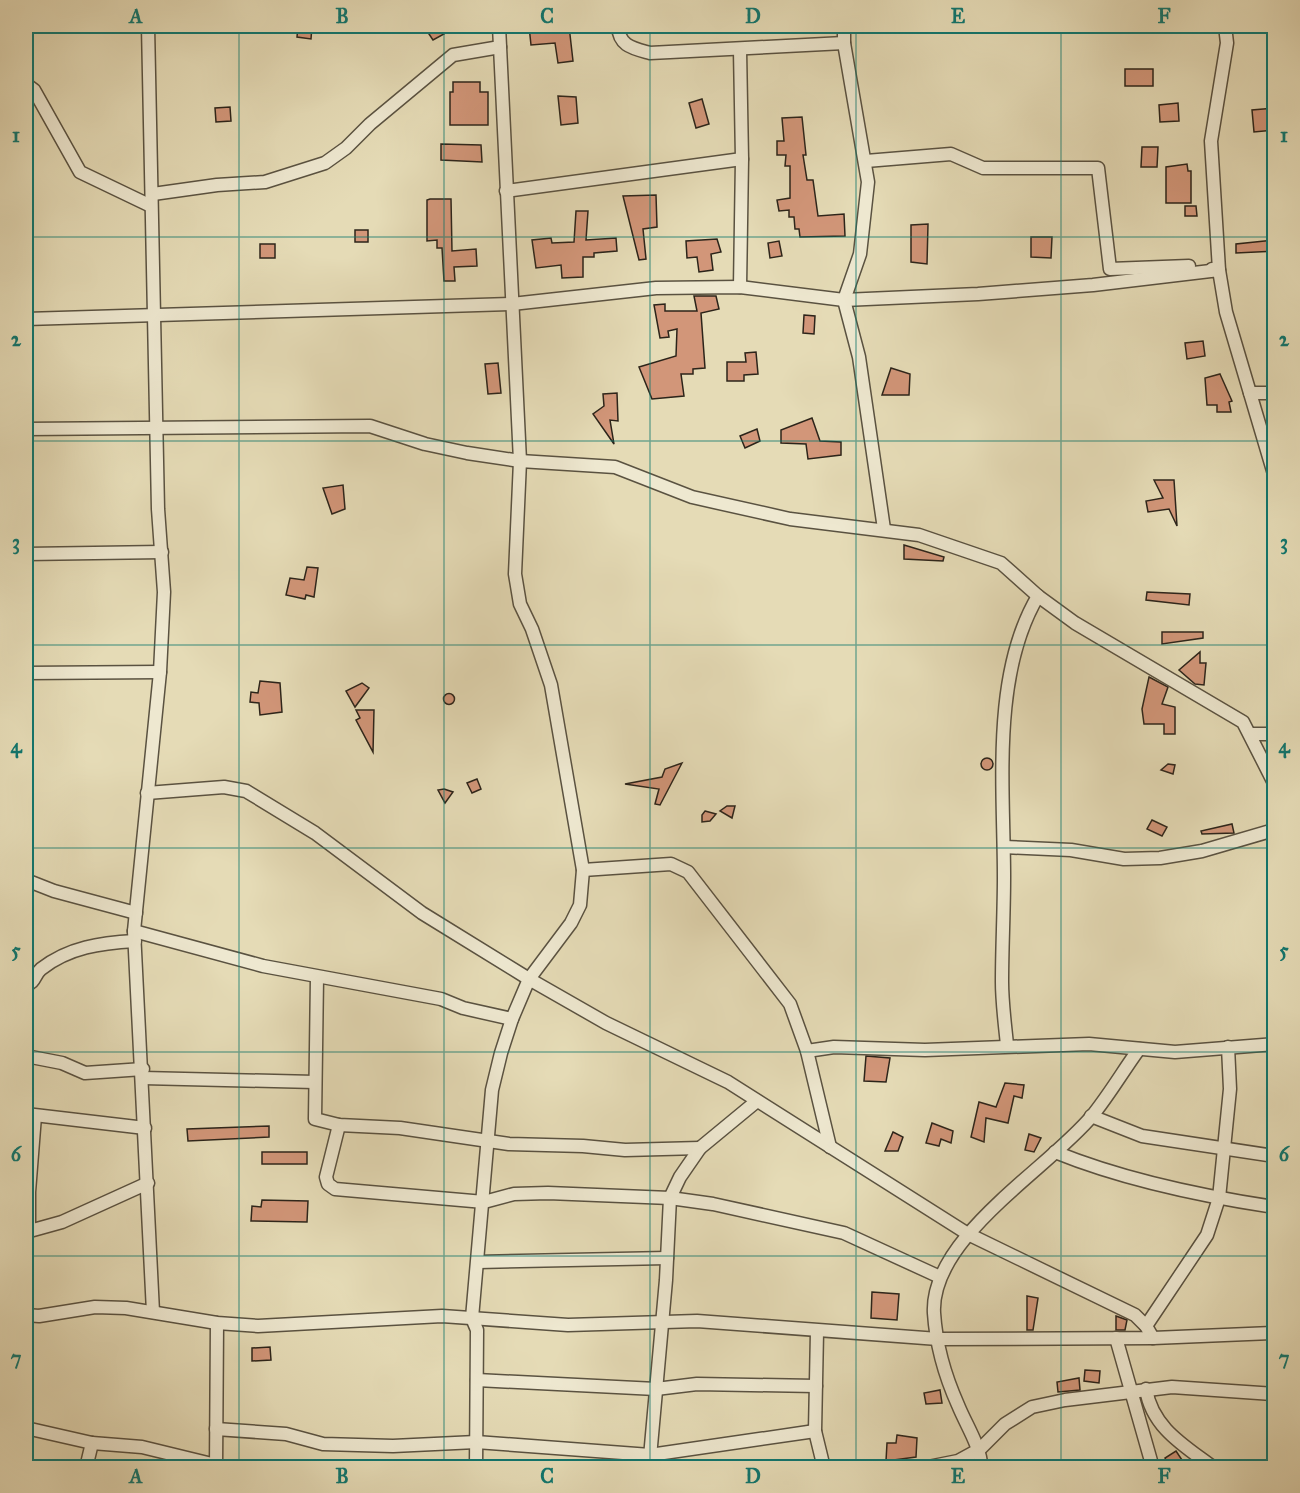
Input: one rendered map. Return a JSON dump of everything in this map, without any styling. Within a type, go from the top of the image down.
[{"type":"street","points":[[148,26],[156,317],[156,426],[164,592],[160,672],[135,936],[146,1128],[153,1312]]},
{"type":"street","points":[[476,1467],[477,1330],[472,1318],[484,1202],[492,1090],[512,1019],[529,979],[571,923],[580,905],[583,870],[551,685],[532,629],[520,604],[515,574],[519,461],[499,26]]},
{"type":"street","points":[[618,26],[618,36],[625,45],[650,53],[844,43]]},
{"type":"street","points":[[844,26],[844,43],[868,182],[866,220],[860,254],[844,300],[859,357],[884,529]]},
{"type":"street","points":[[1225,26],[1227,44],[1211,141],[1219,270],[1226,312],[1275,474]]},
{"type":"street","points":[[26,84],[34,90],[80,172],[152,200],[265,182],[325,163],[346,148],[370,124],[453,55],[500,47]]},
{"type":"street","points":[[740,50],[742,159],[740,287]]},
{"type":"street","points":[[866,161],[951,153],[983,168],[1098,168],[1110,269],[1193,265],[1219,270]]},
{"type":"street","points":[[506,191],[742,159]]},
{"type":"street","points":[[26,319],[156,317],[512,304],[656,288],[740,287],[844,300],[1047,289],[1219,270]]},
{"type":"street","points":[[1250,393],[1275,393]]},
{"type":"street","points":[[26,429],[156,426],[370,426],[425,444],[519,461],[615,467],[692,497],[819,525],[884,529],[920,535],[1001,563],[1038,596],[1075,623],[1243,722],[1275,783]]},
{"type":"street","points":[[26,554],[162,552]]},
{"type":"street","points":[[1007,1045],[1002,982],[1004,732],[1012,667],[1021,627],[1038,596]]},
{"type":"street","points":[[26,673],[160,672]]},
{"type":"street","points":[[1251,734],[1275,734]]},
{"type":"street","points":[[147,793],[224,788],[246,792],[315,833],[422,913],[529,979],[606,1023],[728,1082],[968,1234],[1135,1315],[1146,1326],[1153,1338]]},
{"type":"street","points":[[1004,847],[1071,850],[1124,859],[1160,858],[1202,851],[1275,830]]},
{"type":"street","points":[[583,870],[671,864],[688,872],[790,1004],[807,1051],[830,1147]]},
{"type":"street","points":[[26,880],[54,891],[136,913]]},
{"type":"street","points":[[26,985],[33,983],[41,970],[76,950],[135,936],[317,978],[441,999],[464,1008],[512,1019]]},
{"type":"street","points":[[317,978],[315,1119],[339,1125],[400,1128],[487,1141],[625,1150],[700,1148]]},
{"type":"street","points":[[807,1051],[834,1047],[925,1050],[1007,1045],[1089,1044],[1175,1052],[1275,1044]]},
{"type":"street","points":[[1146,1326],[1207,1235],[1219,1198],[1230,1089],[1228,1047]]},
{"type":"street","points":[[982,1467],[980,1449],[945,1371],[934,1310],[940,1277],[948,1258],[968,1234],[1091,1116],[1139,1049]]},
{"type":"street","points":[[26,1056],[62,1063],[85,1072],[315,1082]]},
{"type":"street","points":[[650,1461],[668,1258],[670,1198],[680,1177],[700,1148],[757,1101]]},
{"type":"street","points":[[146,1128],[30,1115],[27,1231],[62,1222],[148,1184]]},
{"type":"street","points":[[1091,1116],[1142,1136],[1275,1156]]},
{"type":"street","points":[[339,1125],[326,1177],[328,1184],[334,1189],[484,1202],[514,1194],[548,1193],[670,1198],[749,1210],[844,1233],[940,1277]]},
{"type":"street","points":[[1055,1152],[1083,1163],[1219,1198],[1275,1207]]},
{"type":"street","points":[[478,1262],[668,1258]]},
{"type":"street","points":[[26,1314],[39,1316],[95,1307],[258,1326],[379,1318],[472,1318],[568,1325],[662,1322],[739,1323],[817,1332],[938,1339],[1153,1338],[1275,1333]]},
{"type":"street","points":[[26,1428],[92,1443],[131,1445],[216,1466],[217,1323]]},
{"type":"street","points":[[817,1332],[815,1431],[824,1467]]},
{"type":"street","points":[[1116,1338],[1153,1467]]},
{"type":"street","points":[[477,1380],[656,1389],[697,1384],[816,1386]]},
{"type":"street","points":[[923,1467],[958,1461],[980,1449],[1005,1424],[1032,1407],[1172,1387],[1275,1394]]},
{"type":"street","points":[[1146,1389],[1149,1407],[1162,1427],[1214,1467]]},
{"type":"street","points":[[216,1429],[286,1434],[323,1444],[393,1446],[476,1442],[650,1461],[815,1431]]},
{"type":"street","points":[[86,1467],[92,1443]]},
{"type":"building","points":[[298,26],[312,26],[311,39],[297,37]]},
{"type":"building","points":[[439,26],[444,34],[433,40],[427,31]]},
{"type":"building","points":[[529,26],[569,26],[573,61],[558,63],[555,43],[531,45]]},
{"type":"building","points":[[1125,69],[1153,69],[1153,86],[1125,86]]},
{"type":"building","points":[[453,82],[480,82],[480,92],[488,92],[488,125],[450,125],[450,92],[453,92]]},
{"type":"building","points":[[558,96],[576,97],[578,123],[561,125]]},
{"type":"building","points":[[702,99],[709,124],[696,128],[689,103]]},
{"type":"building","points":[[1178,103],[1179,121],[1160,122],[1159,105]]},
{"type":"building","points":[[230,107],[231,121],[216,122],[215,108]]},
{"type":"building","points":[[1275,108],[1275,130],[1254,132],[1252,110]]},
{"type":"building","points":[[802,117],[806,155],[803,155],[807,180],[813,180],[818,216],[844,214],[845,236],[800,237],[799,229],[795,229],[794,217],[789,217],[789,210],[779,211],[777,200],[790,198],[790,166],[785,166],[786,155],[777,155],[777,141],[784,141],[782,118]]},
{"type":"building","points":[[441,144],[481,145],[482,162],[441,160]]},
{"type":"building","points":[[1142,147],[1158,147],[1157,167],[1141,167]]},
{"type":"building","points":[[1187,164],[1188,171],[1191,171],[1191,203],[1166,203],[1166,167]]},
{"type":"building","points":[[656,195],[657,227],[643,229],[646,259],[639,260],[623,196]]},
{"type":"building","points":[[451,199],[452,251],[476,249],[477,266],[454,267],[455,281],[444,281],[442,248],[437,248],[437,240],[427,241],[427,200]]},
{"type":"building","points":[[1185,206],[1196,206],[1197,216],[1185,216]]},
{"type":"building","points":[[576,211],[588,211],[586,240],[616,238],[617,251],[594,253],[594,257],[583,257],[583,277],[562,278],[561,265],[536,268],[532,240],[551,238],[552,243],[574,242]]},
{"type":"building","points":[[928,224],[927,264],[911,262],[911,225]]},
{"type":"building","points":[[355,230],[368,230],[368,242],[355,242]]},
{"type":"building","points":[[1031,237],[1052,237],[1051,258],[1031,257]]},
{"type":"building","points":[[717,239],[721,252],[711,254],[713,270],[699,272],[697,257],[687,258],[686,241]]},
{"type":"building","points":[[1275,240],[1275,251],[1236,253],[1236,244]]},
{"type":"building","points":[[779,241],[782,256],[770,258],[768,243]]},
{"type":"building","points":[[260,244],[275,244],[275,258],[260,258]]},
{"type":"building","points":[[694,296],[716,296],[719,309],[701,313],[705,368],[693,369],[693,374],[681,374],[684,396],[652,399],[639,367],[676,356],[677,329],[668,331],[669,337],[660,338],[654,305],[665,304],[665,311],[697,311]]},
{"type":"building","points":[[804,315],[815,316],[814,334],[803,333]]},
{"type":"building","points":[[1203,341],[1205,356],[1187,359],[1185,343]]},
{"type":"building","points":[[756,352],[758,374],[744,375],[744,381],[727,381],[727,362],[746,362],[745,353]]},
{"type":"building","points":[[498,363],[501,393],[488,394],[485,364]]},
{"type":"building","points":[[891,368],[910,374],[909,395],[882,395]]},
{"type":"building","points":[[1220,374],[1232,401],[1229,402],[1231,412],[1217,412],[1217,405],[1207,405],[1205,378]]},
{"type":"building","points":[[617,393],[618,421],[610,420],[614,444],[593,414],[604,406],[603,394]]},
{"type":"building","points":[[812,418],[820,441],[841,442],[841,455],[808,459],[806,444],[781,443],[781,430]]},
{"type":"building","points":[[757,429],[760,441],[745,448],[740,436]]},
{"type":"building","points":[[1154,480],[1174,480],[1177,526],[1169,509],[1148,512],[1146,501],[1163,498]]},
{"type":"building","points":[[343,485],[345,509],[332,514],[323,488]]},
{"type":"building","points":[[904,545],[944,557],[943,561],[904,559]]},
{"type":"building","points":[[307,567],[318,568],[314,597],[306,595],[305,599],[286,595],[290,578],[304,580]]},
{"type":"building","points":[[1147,592],[1190,594],[1189,605],[1146,600]]},
{"type":"building","points":[[1162,632],[1203,632],[1203,638],[1162,644]]},
{"type":"building","points":[[1200,652],[1200,663],[1206,663],[1204,685],[1195,684],[1179,670]]},
{"type":"building","points":[[1149,677],[1168,687],[1162,704],[1175,707],[1175,734],[1164,734],[1164,724],[1144,724],[1142,709]]},
{"type":"building","points":[[260,681],[280,683],[282,712],[260,715],[259,703],[250,702],[251,692],[258,693]]},
{"type":"building","points":[[362,683],[369,688],[355,707],[346,691]]},
{"type":"building","points":[[449,693],[455,699],[449,705],[443,699]]},
{"type":"building","points":[[356,710],[374,710],[373,752],[356,720],[360,718]]},
{"type":"building","points":[[987,758],[993,764],[987,770],[981,764]]},
{"type":"building","points":[[682,763],[660,805],[655,804],[659,789],[625,784],[662,777],[665,769]]},
{"type":"building","points":[[1168,764],[1175,765],[1173,774],[1161,770]]},
{"type":"building","points":[[477,779],[481,789],[472,793],[467,783]]},
{"type":"building","points":[[438,790],[453,792],[445,803]]},
{"type":"building","points":[[727,806],[735,806],[732,818],[720,811]]},
{"type":"building","points":[[705,811],[716,814],[710,821],[702,822],[702,815]]},
{"type":"building","points":[[1152,820],[1167,827],[1162,836],[1147,829]]},
{"type":"building","points":[[1232,824],[1234,833],[1202,834],[1201,831]]},
{"type":"building","points":[[866,1056],[890,1058],[886,1082],[864,1081]]},
{"type":"building","points":[[1005,1083],[1024,1085],[1022,1098],[1014,1096],[1008,1123],[986,1118],[984,1142],[971,1137],[979,1102],[996,1107]]},
{"type":"building","points":[[932,1123],[953,1131],[951,1143],[941,1139],[939,1146],[926,1143]]},
{"type":"building","points":[[269,1126],[269,1137],[188,1141],[187,1129]]},
{"type":"building","points":[[893,1132],[903,1137],[898,1151],[885,1151]]},
{"type":"building","points":[[1029,1134],[1041,1138],[1034,1152],[1025,1150]]},
{"type":"building","points":[[262,1152],[307,1152],[307,1164],[262,1164]]},
{"type":"building","points":[[262,1200],[308,1201],[307,1222],[251,1221],[252,1206],[261,1207]]},
{"type":"building","points":[[872,1292],[899,1294],[897,1320],[871,1318]]},
{"type":"building","points":[[1027,1296],[1038,1298],[1033,1330],[1027,1330]]},
{"type":"building","points":[[1116,1316],[1127,1320],[1125,1330],[1116,1330]]},
{"type":"building","points":[[270,1347],[271,1360],[252,1361],[252,1348]]},
{"type":"building","points":[[1085,1370],[1100,1371],[1099,1383],[1084,1381]]},
{"type":"building","points":[[1079,1378],[1080,1390],[1058,1392],[1057,1382]]},
{"type":"building","points":[[940,1390],[942,1403],[926,1404],[924,1393]]},
{"type":"building","points":[[897,1435],[917,1438],[916,1457],[886,1461],[887,1443],[896,1443]]},
{"type":"building","points":[[1176,1451],[1182,1460],[1170,1467],[1165,1458]]}]
